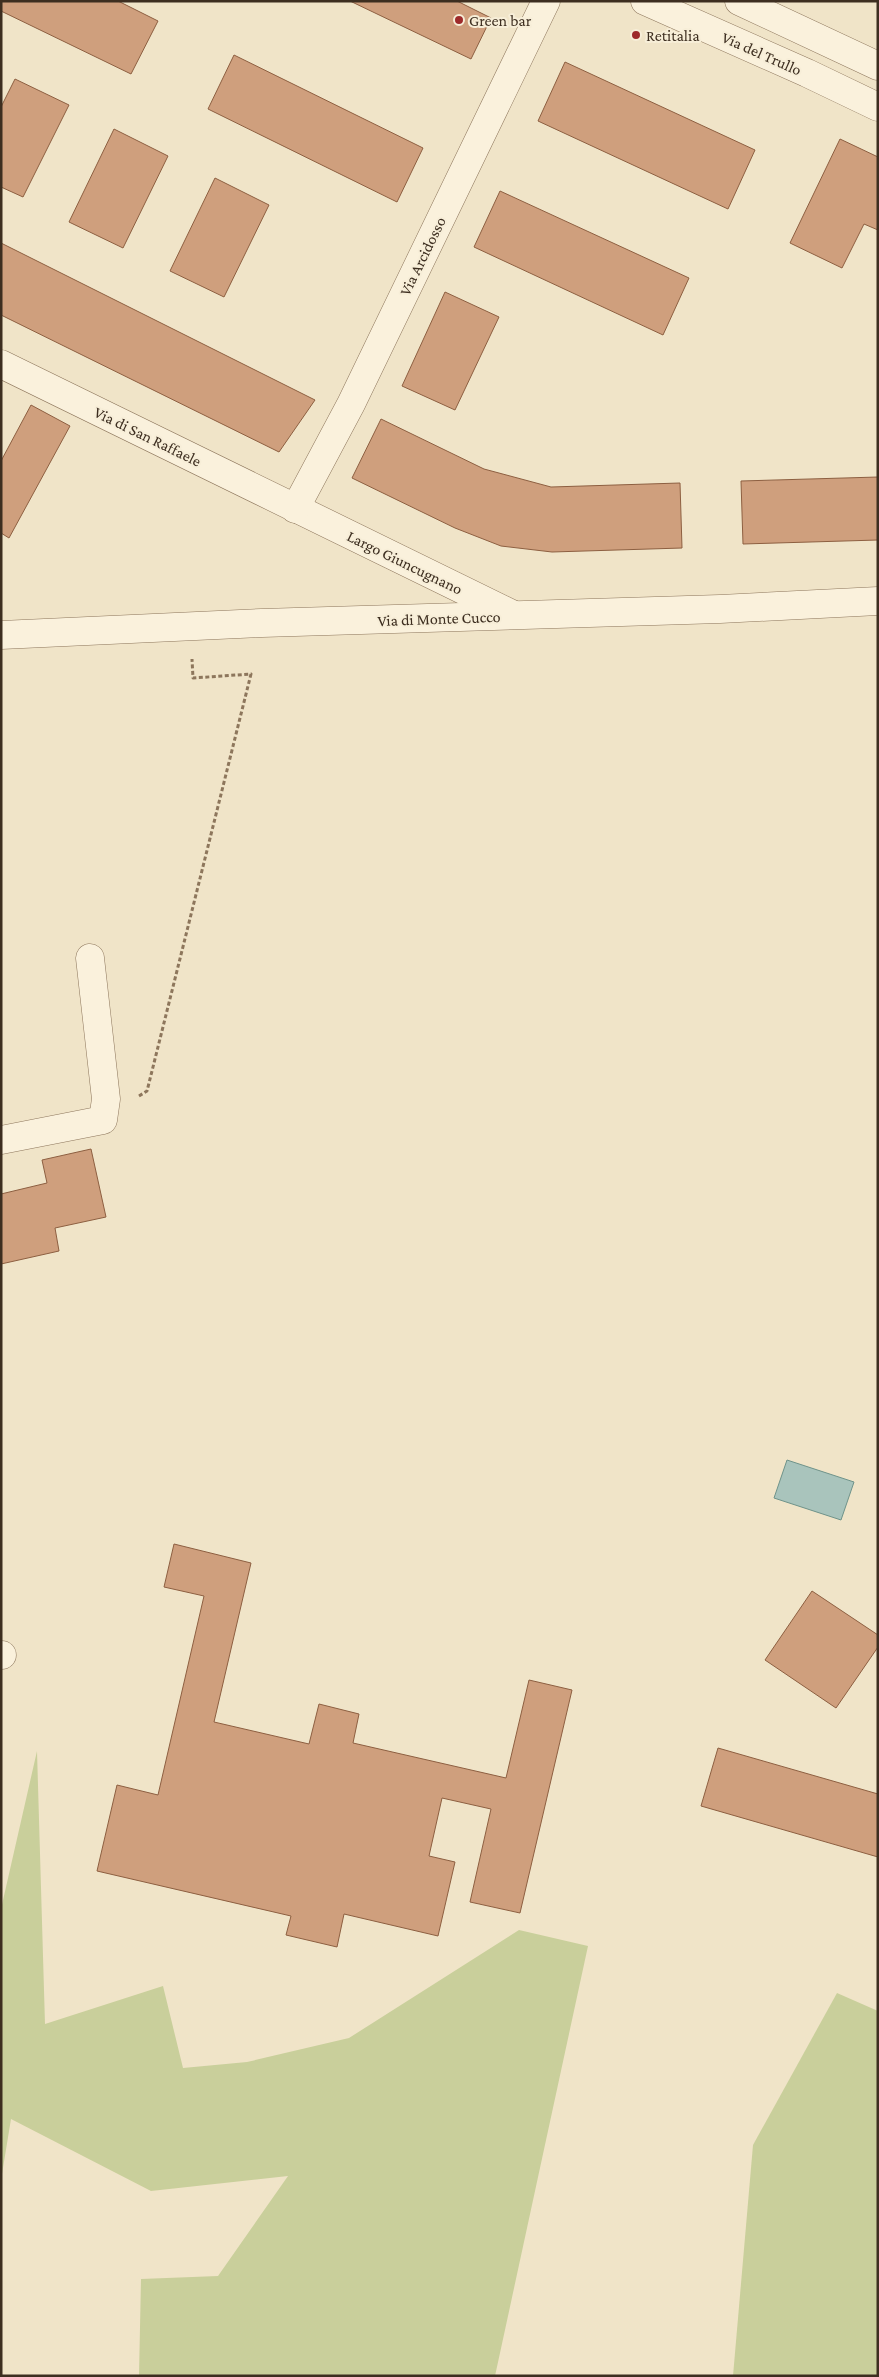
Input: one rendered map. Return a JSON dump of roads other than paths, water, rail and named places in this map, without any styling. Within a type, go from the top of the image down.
[{"type":"street","name":"Via Arcidosso","points":[[295,509],[351,404],[546,1]]},
{"type":"street","name":"Via del Trullo","points":[[645,1],[807,73],[878,107]]},
{"type":"street","points":[[739,1],[878,66]]},
{"type":"street","name":"Via di San Raffaele","points":[[1,364],[295,509]]},
{"type":"street","name":"Largo Giuncugnano","points":[[295,509],[515,615]]},
{"type":"street","name":"Via di Monte Cucco","points":[[1,636],[190,626],[720,609],[878,601]]},
{"type":"street","points":[[1,1140],[103,1120],[106,1099],[90,958]]},
{"type":"water","points":[[787,1460],[854,1482],[841,1520],[774,1498]]},
{"type":"place","name":"Green bar","points":[[459,20]]},
{"type":"place","name":"Retitalia","points":[[636,35]]}]
